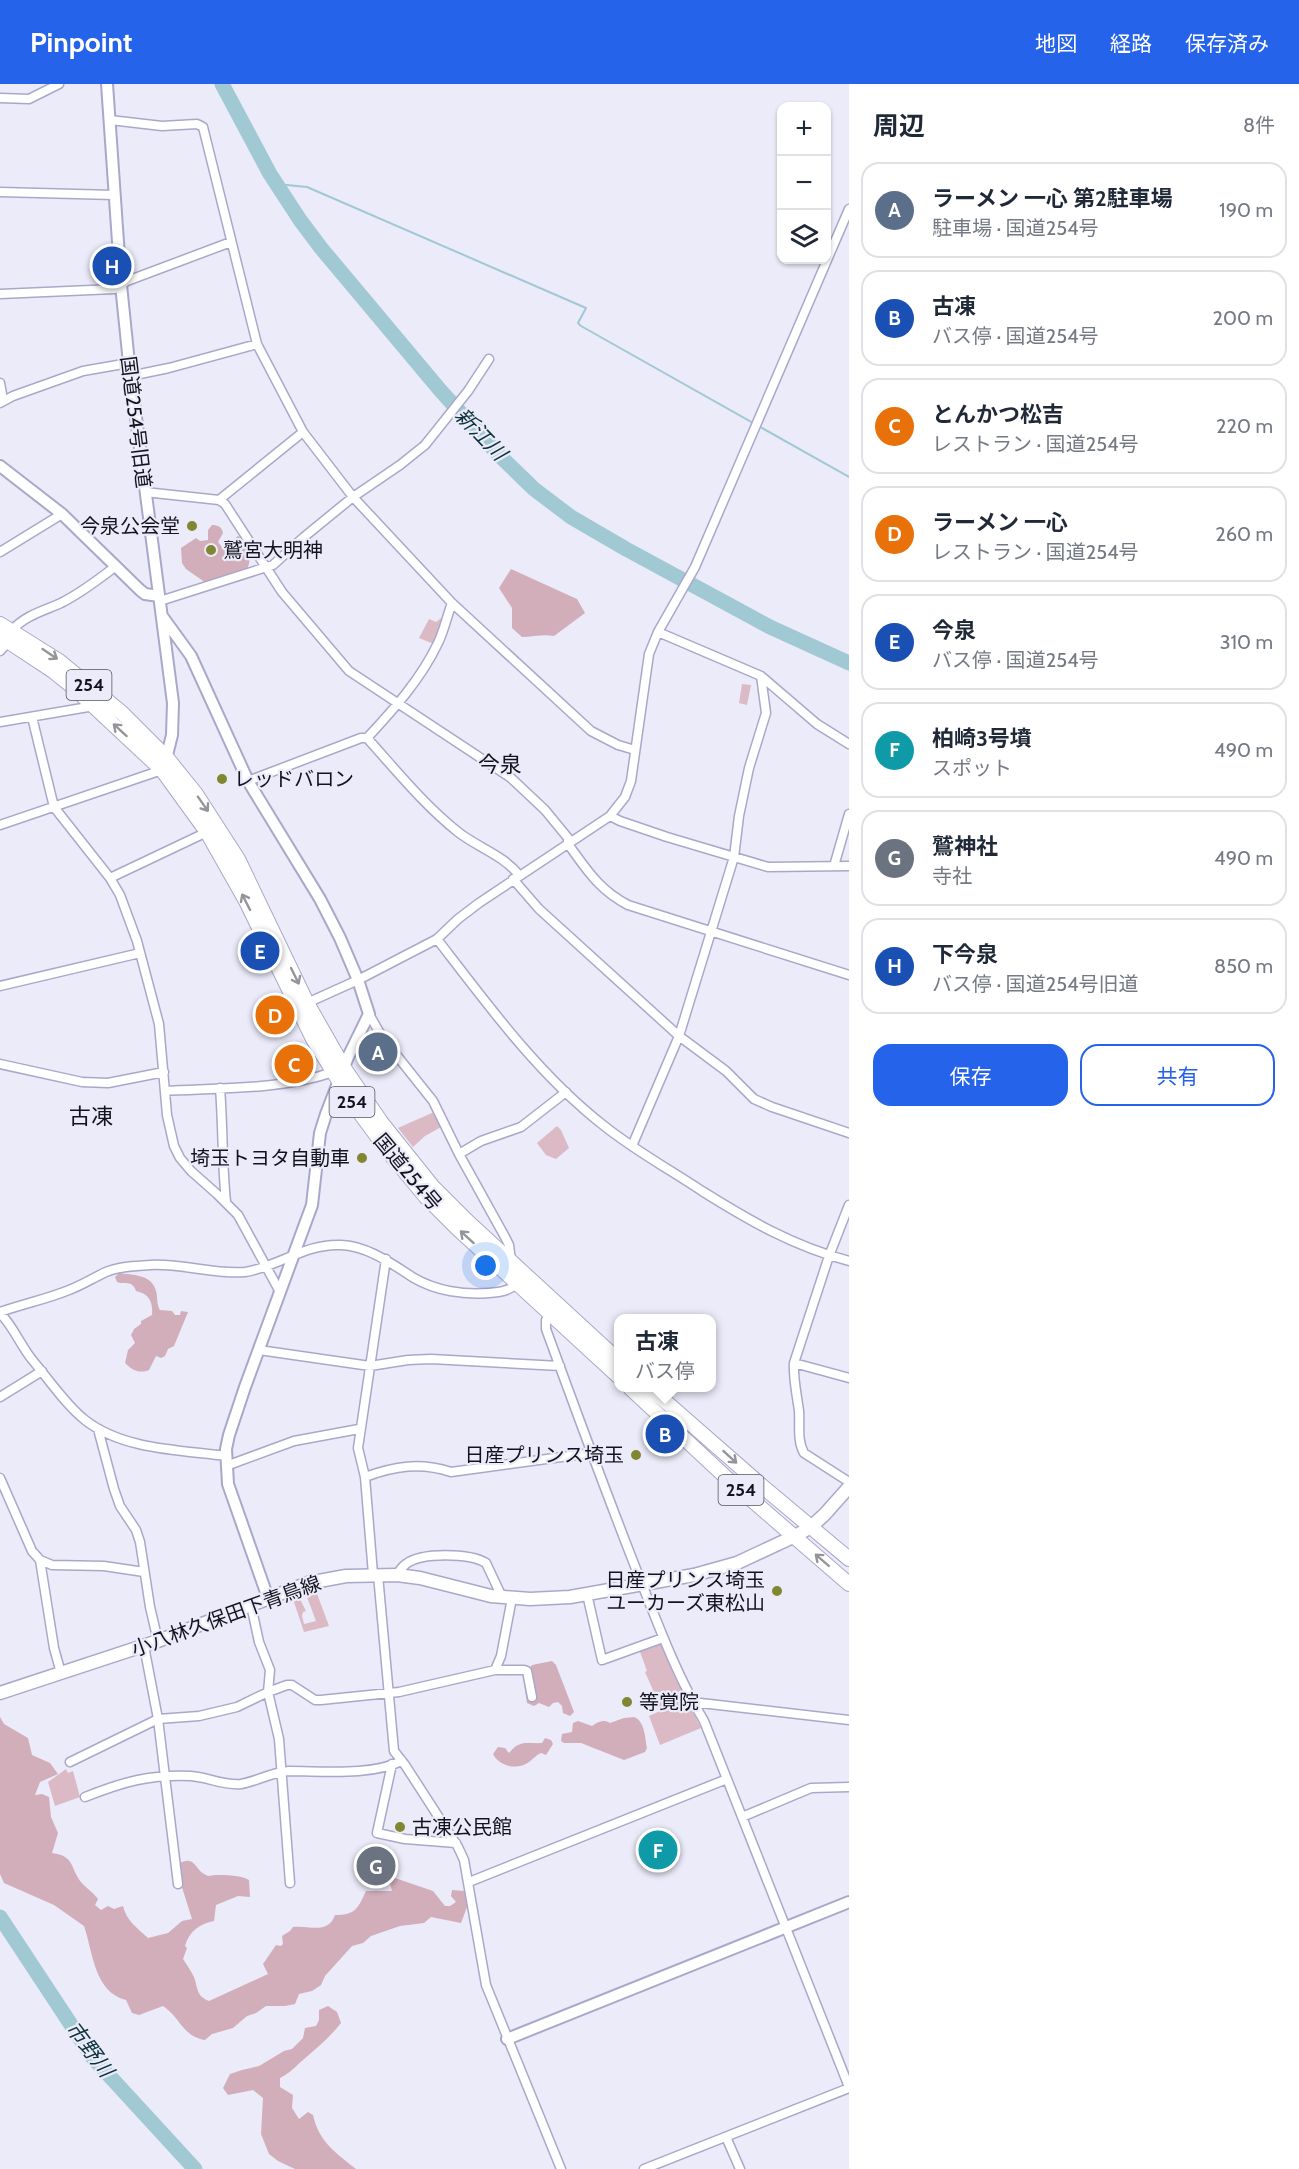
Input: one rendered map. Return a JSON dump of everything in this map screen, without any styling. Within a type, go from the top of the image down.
[{"type":"highway","name":"254","points":[[3,641],[53,671],[165,764]]},
{"type":"highway","name":"254","points":[[3,641],[59,661],[122,713],[165,764]]},
{"type":"highway","name":"国道254号","points":[[165,764],[246,901],[303,1019],[391,1155],[425,1196],[457,1228],[614,1372]]},
{"type":"highway","name":"国道254号","points":[[165,764],[196,794],[238,859],[339,1074],[416,1167],[467,1221],[614,1356]]},
{"type":"highway","name":"254","points":[[634,1392],[731,1482],[849,1584]]},
{"type":"highway","name":"254","points":[[655,1392],[849,1558]]},
{"type":"main road","name":"小八林久保田下青鳥線","points":[[4,1692],[158,1641],[308,1583],[338,1578],[396,1575],[420,1578],[507,1598],[552,1599],[720,1569],[759,1555],[811,1527],[849,1487]]},
{"type":"street","points":[[0,98],[29,99],[59,84]]},
{"type":"street","name":"国道254号旧道","points":[[107,84],[121,285],[130,376],[174,718],[165,764]]},
{"type":"street","points":[[110,120],[162,126],[197,124],[203,127],[257,344],[303,432],[353,497],[452,603],[591,731],[618,745],[635,750]]},
{"type":"street","points":[[0,192],[114,195]]},
{"type":"street","points":[[307,1002],[358,980],[437,939],[458,918],[610,816],[625,797],[631,781],[648,654],[693,571],[849,208]]},
{"type":"street","points":[[0,294],[114,289],[127,281],[231,242]]},
{"type":"street","points":[[130,376],[257,344]]},
{"type":"street","points":[[0,466],[62,513],[145,594],[159,598],[268,567],[284,556],[353,497],[384,477],[425,445],[468,391],[489,359]]},
{"type":"street","points":[[0,383],[1,402],[83,371],[129,363]]},
{"type":"street","points":[[219,500],[303,432]]},
{"type":"street","points":[[145,492],[219,500],[232,513],[290,602],[341,662],[356,677],[511,778],[545,810],[568,838],[568,844],[593,879],[611,896],[628,905],[849,975]]},
{"type":"street","points":[[0,552],[62,513]]},
{"type":"street","points":[[3,641],[28,616],[62,603],[116,566]]},
{"type":"street","points":[[248,781],[367,738],[399,704],[438,645],[452,603]]},
{"type":"street","points":[[162,616],[195,664],[248,781],[320,899],[358,980],[369,1014],[382,1037],[433,1101],[509,1245],[511,1261]]},
{"type":"street","points":[[658,632],[761,676],[817,724],[849,744]]},
{"type":"street","points":[[632,1146],[679,1036],[734,858],[739,816],[749,768],[766,713],[761,676]]},
{"type":"street","points":[[0,722],[94,706]]},
{"type":"street","points":[[32,717],[54,807],[110,878],[126,911],[159,1024],[171,1133],[180,1158],[238,1215],[280,1292]]},
{"type":"street","points":[[367,738],[403,779],[457,831],[501,859],[539,909],[679,1036],[726,1071],[754,1099],[849,1133]]},
{"type":"street","points":[[0,825],[54,807],[165,764]]},
{"type":"street","points":[[834,866],[849,814]]},
{"type":"street","points":[[610,816],[666,837],[734,858],[779,868],[849,866]]},
{"type":"street","points":[[110,878],[207,832]]},
{"type":"street","points":[[437,939],[519,1041],[566,1092],[603,1125],[750,1221],[789,1241],[849,1261]]},
{"type":"street","points":[[0,986],[140,953]]},
{"type":"street","points":[[268,1598],[233,1500],[226,1461],[232,1426],[309,1216],[315,1194],[320,1133],[339,1074],[369,1014]]},
{"type":"street","points":[[0,1064],[82,1082],[108,1083],[164,1072]]},
{"type":"street","points":[[165,1091],[265,1085],[339,1074]]},
{"type":"street","points":[[219,1088],[226,1202]]},
{"type":"street","points":[[459,1154],[481,1141],[521,1127],[566,1092]]},
{"type":"street","points":[[849,1205],[794,1363],[801,1447],[804,1453],[849,1482]]},
{"type":"street","points":[[359,1429],[294,1441],[226,1461],[140,1444],[98,1429],[77,1414],[22,1345],[9,1322],[0,1313],[70,1290],[115,1269],[173,1265],[230,1273],[248,1271],[295,1253],[340,1245],[386,1259],[422,1281],[446,1290],[466,1293],[508,1291],[518,1283]]},
{"type":"street","points":[[386,1259],[358,1448],[365,1477],[390,1693],[394,1751],[456,1843],[464,1860],[483,1974],[491,2000],[561,2169]]},
{"type":"street","points":[[551,1314],[546,1324],[591,1453],[663,1638],[692,1702],[704,1721],[849,2087],[644,2169]]},
{"type":"street","points":[[259,1350],[370,1366],[431,1359],[560,1366]]},
{"type":"street","points":[[794,1363],[849,1378]]},
{"type":"street","points":[[0,1397],[42,1371]]},
{"type":"street","points":[[98,1429],[120,1506],[136,1530],[158,1641]]},
{"type":"street","points":[[365,1477],[388,1468],[433,1466],[451,1472],[591,1453]]},
{"type":"street","points":[[0,1478],[32,1551],[40,1560],[52,1565],[104,1566],[144,1572]]},
{"type":"street","points":[[396,1575],[406,1563],[417,1558],[470,1557],[486,1563],[507,1598],[501,1656],[495,1670]]},
{"type":"street","points":[[40,1560],[54,1648],[61,1673]]},
{"type":"street","points":[[587,1594],[602,1660],[663,1638]]},
{"type":"street","points":[[251,1605],[259,1642],[270,1670],[268,1692],[277,1729],[282,1772],[290,1883]]},
{"type":"street","points":[[144,1646],[158,1719],[178,1884]]},
{"type":"street","points":[[70,1762],[158,1719],[199,1716],[237,1707],[268,1692],[292,1685],[315,1700],[321,1700],[390,1693],[495,1670],[528,1671],[532,1697]]},
{"type":"street","points":[[692,1702],[849,1720]]},
{"type":"street","points":[[85,1797],[122,1782],[165,1776],[194,1777],[241,1784],[282,1772],[350,1772],[402,1761]]},
{"type":"street","points":[[393,1764],[377,1833],[405,1839],[456,1843]]},
{"type":"street","points":[[469,1881],[727,1779]]},
{"type":"street","points":[[742,1817],[811,1788],[849,1787]]},
{"type":"street","points":[[507,2039],[849,1902]]},
{"type":"street","points":[[726,2137],[740,2169]]},
{"type":"shaded area","points":[[212,525],[219,527],[223,533],[218,542],[222,547],[238,536],[248,546],[250,556],[246,571],[206,583],[186,569],[182,563],[181,548],[196,538],[200,541],[208,540],[208,530]]},
{"type":"shaded area","points":[[511,569],[577,599],[585,613],[554,636],[522,637],[512,628],[512,608],[499,588]]},
{"type":"shaded area","points":[[444,616],[434,644],[419,638],[429,619],[436,622]]},
{"type":"shaded area","points":[[742,684],[751,685],[747,705],[739,703]]},
{"type":"shaded area","points":[[434,1112],[441,1127],[425,1136],[413,1147],[398,1128]]},
{"type":"shaded area","points":[[557,1126],[569,1148],[556,1159],[546,1155],[537,1143]]},
{"type":"shaded area","points":[[119,1273],[141,1276],[150,1281],[154,1285],[160,1310],[172,1311],[175,1315],[180,1315],[181,1311],[188,1312],[174,1346],[168,1349],[165,1356],[161,1358],[156,1356],[149,1370],[142,1372],[130,1368],[125,1363],[128,1350],[135,1343],[131,1335],[141,1321],[152,1315],[152,1307],[147,1297],[136,1291],[132,1285],[117,1282],[115,1277]]},
{"type":"shaded area","points":[[316,1591],[329,1626],[304,1632],[293,1599],[299,1597],[306,1611],[302,1616],[304,1624],[316,1621],[307,1597]]},
{"type":"shaded area","points":[[662,1642],[682,1691],[701,1728],[660,1745],[649,1716],[660,1711],[657,1704],[653,1705],[648,1693],[653,1690],[639,1649]]},
{"type":"shaded area","points":[[552,1661],[556,1665],[574,1712],[570,1716],[563,1713],[562,1706],[558,1702],[549,1707],[539,1703],[534,1706],[527,1703],[523,1677],[533,1675],[530,1668],[532,1665]]},
{"type":"shaded area","points":[[0,1717],[4,1724],[28,1738],[32,1755],[50,1763],[58,1774],[40,1782],[35,1795],[42,1794],[49,1797],[51,1817],[58,1833],[52,1853],[65,1857],[71,1863],[81,1882],[98,1899],[95,1905],[101,1910],[108,1906],[114,1909],[123,1906],[136,1928],[148,1938],[168,1933],[182,1921],[192,1919],[180,1881],[178,1864],[184,1861],[192,1862],[207,1876],[233,1876],[249,1880],[250,1897],[238,1896],[216,1905],[214,1921],[196,1929],[189,1936],[185,1946],[187,1948],[183,1959],[194,1977],[200,1994],[209,2001],[268,1974],[263,1964],[276,1945],[283,1944],[282,1936],[293,1927],[317,1928],[328,1925],[335,1915],[352,1912],[361,1902],[366,1891],[392,1891],[389,1879],[392,1877],[433,1891],[445,1906],[456,1902],[451,1896],[452,1890],[465,1891],[467,1907],[461,1923],[431,1917],[424,1923],[400,1926],[371,1936],[363,1943],[352,1946],[325,1976],[321,1985],[312,1991],[299,1994],[295,2004],[266,2006],[247,2016],[233,2028],[212,2034],[205,2040],[186,2031],[163,2006],[139,2015],[132,2013],[126,2000],[115,1996],[101,1980],[84,1926],[54,1905],[4,1883],[0,1874]]},
{"type":"shaded area","points":[[634,1717],[642,1726],[647,1748],[645,1752],[624,1760],[581,1743],[561,1741],[562,1734],[572,1732],[573,1723],[578,1721],[592,1726],[605,1721],[610,1723]]},
{"type":"shaded area","points":[[545,1738],[551,1740],[553,1744],[546,1755],[541,1753],[524,1765],[509,1766],[499,1762],[493,1754],[498,1747],[505,1748],[509,1753],[520,1744],[542,1743]]},
{"type":"shaded area","points":[[66,1769],[68,1773],[73,1771],[80,1797],[55,1806],[48,1782]]},
{"type":"shaded area","points":[[328,2006],[337,2012],[341,2023],[318,2047],[280,2078],[280,2087],[293,2095],[292,2108],[299,2119],[308,2112],[313,2115],[324,2139],[335,2152],[356,2169],[295,2169],[269,2154],[261,2134],[263,2098],[253,2090],[228,2095],[223,2088],[230,2074],[259,2066],[284,2051],[292,2049],[303,2038],[305,2028],[316,2026],[319,2020],[319,2010]]},
{"type":"waterway","name":"新江川","points":[[222,84],[270,174],[321,248],[440,390],[497,453],[534,489],[571,517],[626,549],[770,627],[849,663]]},
{"type":"waterway","points":[[277,184],[307,187],[586,308],[578,323],[581,326],[849,477]]},
{"type":"waterway","name":"市野川","points":[[0,1917],[93,2058],[195,2169]]},
{"type":"place","name":"下今泉","points":[[112,266]]},
{"type":"place","name":"今泉公会堂","points":[[192,526]]},
{"type":"place","name":"鷲宮大明神","points":[[211,550]]},
{"type":"place","name":"レッドバロン","points":[[222,779]]},
{"type":"place","name":"今泉","points":[[260,951]]},
{"type":"place","name":"ラーメン 一心","points":[[275,1015]]},
{"type":"place","name":"ラーメン 一心 第2駐車場","points":[[378,1052]]},
{"type":"place","name":"とんかつ松吉","points":[[294,1064]]},
{"type":"place","name":"埼玉トヨタ自動車","points":[[362,1158]]},
{"type":"place","name":"古凍","points":[[665,1434]]},
{"type":"place","name":"日産プリンス埼玉","points":[[636,1455]]},
{"type":"place","name":"日産プリンス埼玉 ユーカーズ東松山","points":[[777,1591]]},
{"type":"place","name":"等覚院","points":[[627,1702]]},
{"type":"place","name":"古凍公民館","points":[[400,1827]]},
{"type":"place","name":"柏崎3号墳","points":[[658,1850]]},
{"type":"place","name":"鷲神社","points":[[376,1866]]},
{"type":"district","name":"今泉","points":[[500,764]]},
{"type":"district","name":"古凍","points":[[91,1116]]}]
